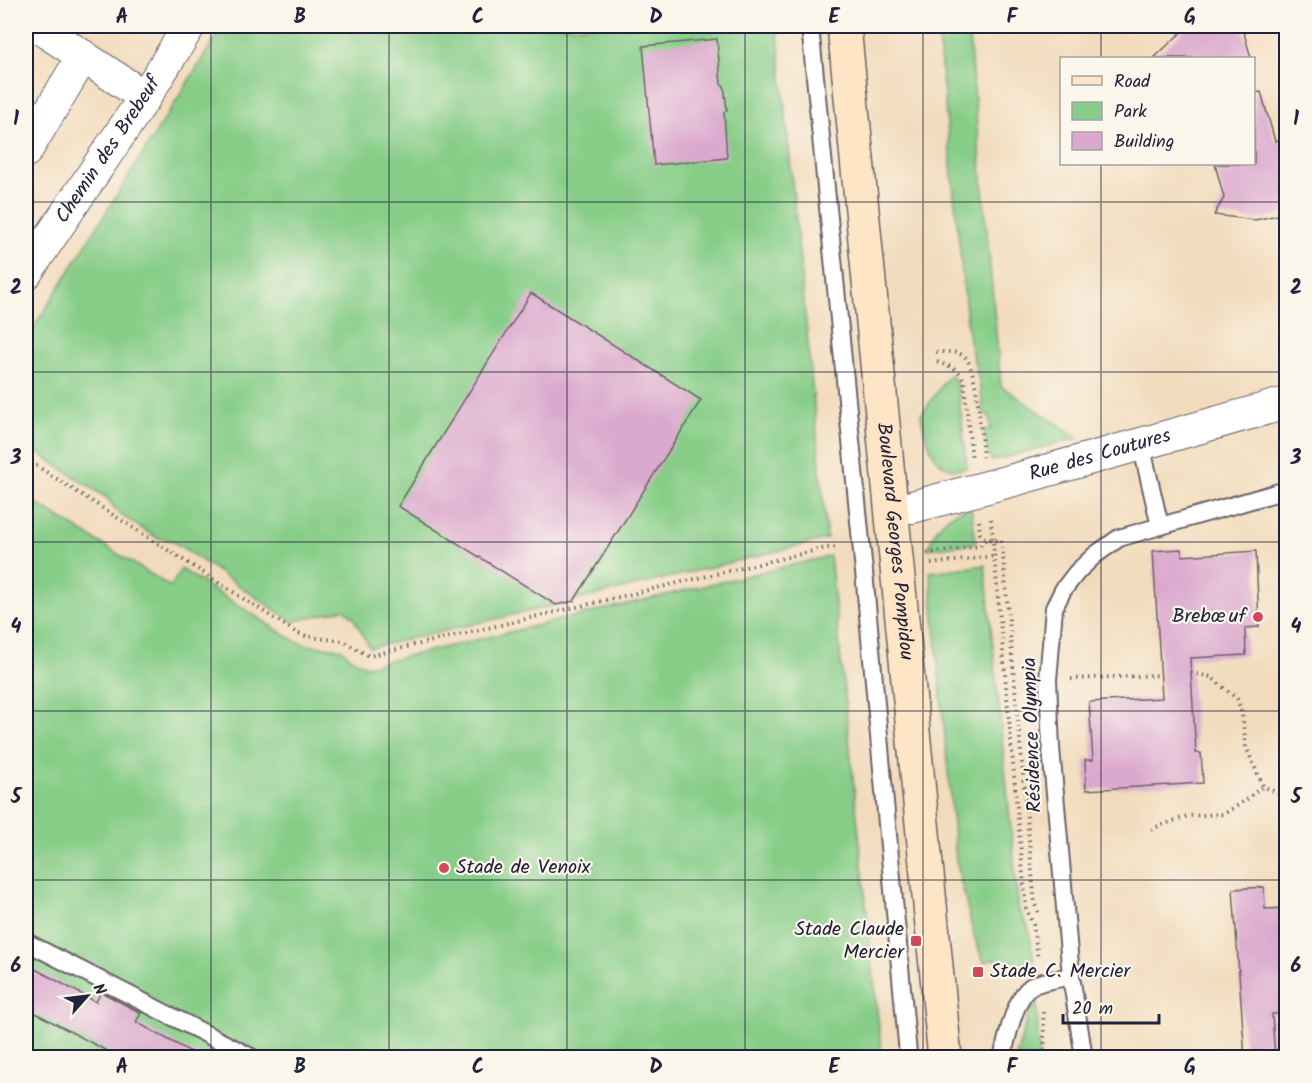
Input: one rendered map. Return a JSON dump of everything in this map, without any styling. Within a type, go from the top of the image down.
[{"type":"street","points":[[37,26],[146,97]]},
{"type":"street","name":"Chemin des Brebeuf","points":[[26,273],[146,97],[189,26]]},
{"type":"street","name":"Boulevard Georges Pompidou","points":[[844,26],[882,511],[945,1058]]},
{"type":"street","name":"Boulevard Georges Pompidou","points":[[866,26],[882,511],[965,1058]]},
{"type":"street","points":[[26,151],[83,56]]},
{"type":"street","name":"Rue des Coutures","points":[[882,511],[1010,481],[1287,403]]},
{"type":"lane","points":[[810,26],[882,511],[906,1042],[909,1058]]},
{"type":"lane","points":[[1141,444],[1160,526]]},
{"type":"lane","name":"Résidence Olympia","points":[[1084,1058],[1071,976],[1051,748],[1048,680],[1054,608],[1063,590],[1083,566],[1119,538],[1287,489]]},
{"type":"lane","points":[[26,942],[253,1058]]},
{"type":"lane","points":[[1002,1058],[1011,1024],[1025,992],[1032,985],[1071,976]]},
{"type":"path","points":[[936,352],[961,354],[967,358],[974,378],[983,458]]},
{"type":"path","points":[[937,362],[952,366],[961,374],[973,471]]},
{"type":"path","points":[[26,459],[297,633],[309,637],[343,641],[369,656],[826,548],[838,547],[838,556]]},
{"type":"path","points":[[990,512],[1026,908],[1033,926],[1039,969]]},
{"type":"path","points":[[979,516],[980,534],[986,539],[1001,541],[1002,545],[1035,906],[1043,924]]},
{"type":"path","points":[[928,553],[980,546],[986,539]]},
{"type":"path","points":[[930,564],[994,556]]},
{"type":"path","points":[[1191,673],[1211,677],[1237,699],[1242,713],[1246,747],[1263,786],[1287,797]]},
{"type":"path","points":[[1048,680],[1161,675]]},
{"type":"path","points":[[1151,830],[1187,816],[1224,814],[1263,786]]},
{"type":"path","points":[[1043,1007],[1045,1058]]},
{"type":"green space","points":[[223,26],[777,26],[827,539],[370,648],[353,617],[344,609],[293,622],[171,540],[157,538],[119,514],[107,498],[26,445],[26,340]]},
{"type":"green space","points":[[937,26],[968,26],[1001,386],[1078,438],[992,461],[988,453],[984,430],[991,429],[989,415],[984,415],[979,380],[969,341]]},
{"type":"green space","points":[[949,375],[954,378],[958,389],[967,467],[956,469],[939,462],[933,454],[925,435],[921,415]]},
{"type":"green space","name":"Stade de Venoix","points":[[26,497],[171,587],[181,569],[293,640],[307,645],[342,649],[349,657],[366,666],[830,556],[882,1057],[26,1057]]},
{"type":"green space","points":[[971,507],[976,543],[929,549],[934,533],[944,521],[956,512]]},
{"type":"green space","points":[[985,565],[1019,911],[1028,926],[1034,961],[1026,966],[1007,969],[995,959],[984,962],[974,936],[956,860],[930,572]]},
{"type":"green space","points":[[1037,1005],[1039,1057],[1016,1057],[1029,1012]]},
{"type":"building","points":[[1188,26],[1242,26],[1251,57],[1155,57]]},
{"type":"building","points":[[717,39],[721,84],[724,86],[727,110],[724,112],[727,158],[654,165],[643,46]]},
{"type":"building","points":[[1261,92],[1275,141],[1287,138],[1287,213],[1255,220],[1214,215],[1224,198],[1215,165],[1255,165],[1255,93]]},
{"type":"building","points":[[531,293],[701,400],[574,601],[556,605],[398,506]]},
{"type":"building","points":[[1181,549],[1182,556],[1256,551],[1259,627],[1245,628],[1246,655],[1190,658],[1196,753],[1201,753],[1203,783],[1086,790],[1085,760],[1093,760],[1089,702],[1162,698],[1153,551]]},
{"type":"building","points":[[1264,887],[1265,909],[1287,908],[1287,1013],[1272,1014],[1275,1058],[1245,1058],[1233,889]]},
{"type":"building","points":[[26,964],[96,1002],[101,992],[141,1013],[136,1022],[202,1058],[120,1058],[26,1008]]},
{"type":"place","name":"Brebœuf","points":[[1258,617]]},
{"type":"place","name":"Stade de Venoix","points":[[444,868]]},
{"type":"place","name":"Stade Claude Mercier","points":[[916,941]]},
{"type":"place","name":"Stade C. Mercier","points":[[978,972]]}]
